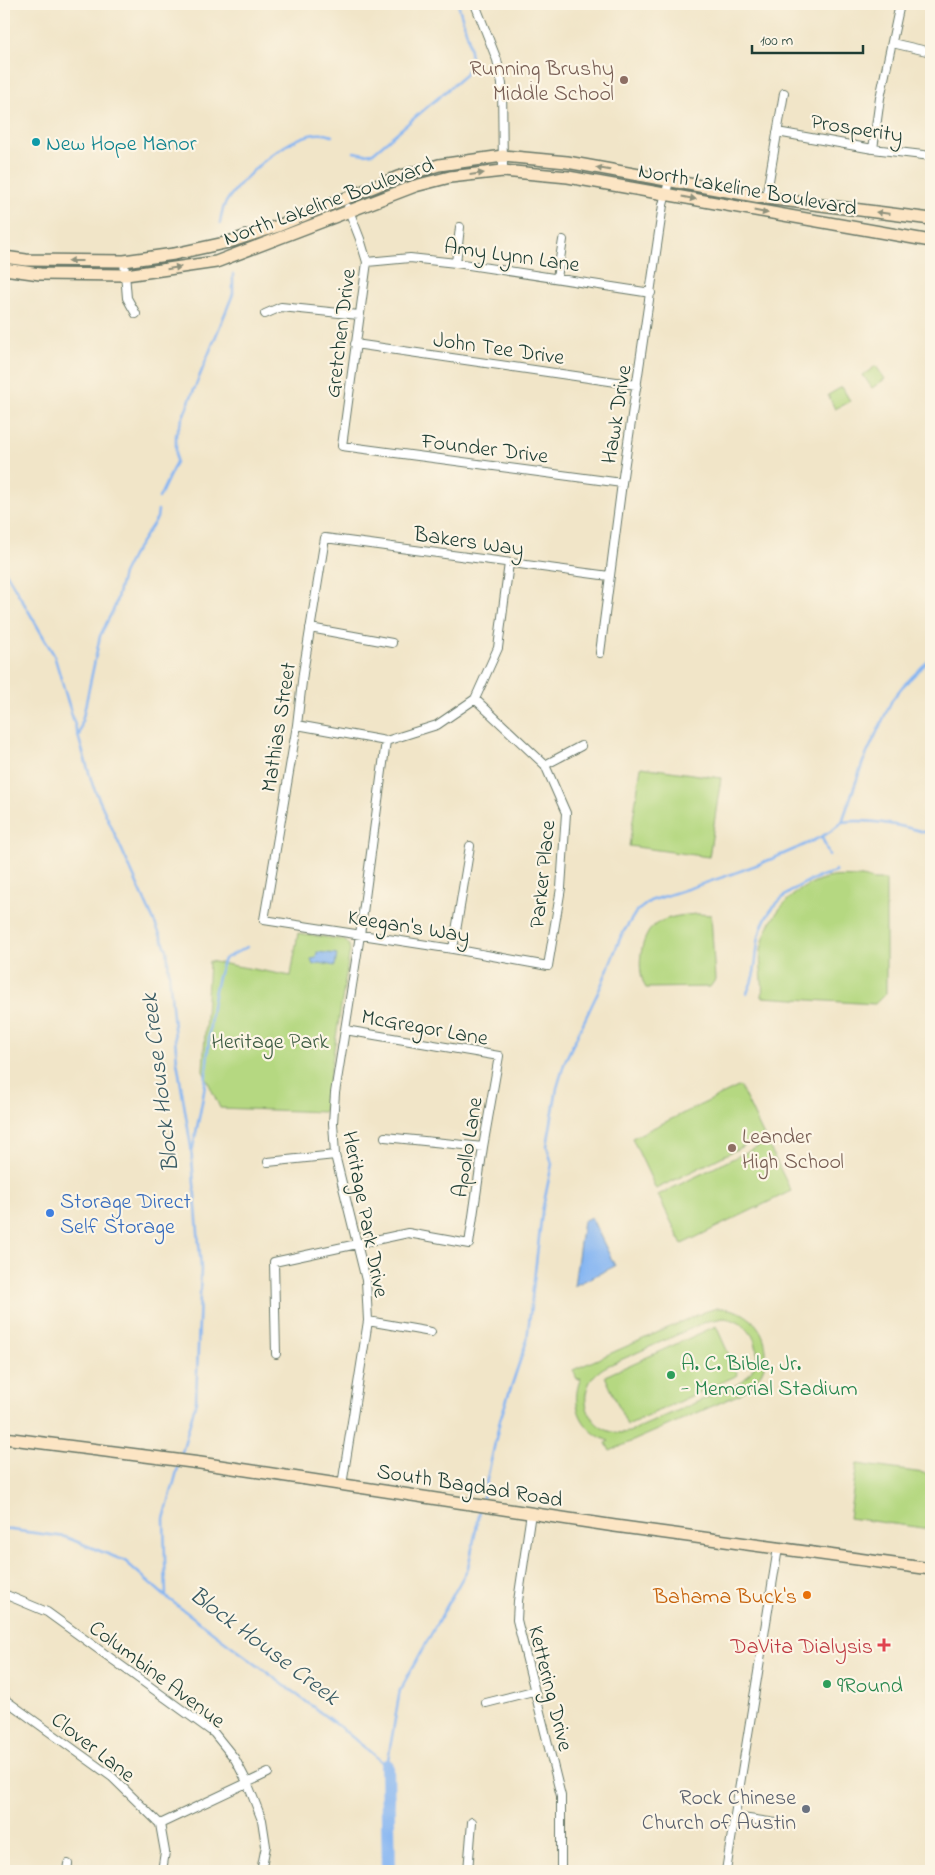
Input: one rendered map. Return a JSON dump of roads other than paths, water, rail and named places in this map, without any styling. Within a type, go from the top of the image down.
[{"type":"main road","name":"North Lakeline Boulevard","points":[[4,257],[26,260],[124,261],[174,254],[229,242],[278,226],[345,197],[398,177],[439,165],[503,156],[567,162],[766,198],[931,219]]},
{"type":"main road","name":"North Lakeline Boulevard","points":[[4,269],[40,274],[126,275],[216,262],[415,186],[450,177],[503,171],[568,177],[931,241]]},
{"type":"main road","name":"South Bagdad Road","points":[[4,1438],[200,1463],[531,1513],[931,1569]]},
{"type":"street","points":[[475,4],[497,60],[502,84],[503,171]]},
{"type":"street","points":[[873,149],[880,98],[900,4]]},
{"type":"street","points":[[892,43],[931,52]]},
{"type":"street","points":[[766,198],[784,93]]},
{"type":"street","name":"Prosperity","points":[[777,132],[873,149],[931,156]]},
{"type":"street","name":"Hawk Drive","points":[[600,653],[622,482],[668,181]]},
{"type":"street","name":"Gretchen Drive","points":[[342,446],[367,262],[345,197]]},
{"type":"street","points":[[456,264],[460,228]]},
{"type":"street","points":[[557,278],[563,240]]},
{"type":"street","name":"Amy Lynn Lane","points":[[367,262],[410,258],[651,293]]},
{"type":"street","points":[[124,261],[127,298],[136,314]]},
{"type":"street","points":[[265,314],[281,307],[360,315]]},
{"type":"street","name":"John Tee Drive","points":[[355,344],[637,385]]},
{"type":"street","name":"Founder Drive","points":[[342,446],[622,482]]},
{"type":"street","name":"Bakers Way","points":[[325,538],[609,576]]},
{"type":"street","name":"Mathias Street","points":[[264,920],[297,725],[310,628],[325,538]]},
{"type":"street","points":[[297,725],[386,741],[437,725],[475,700],[498,648],[509,563]]},
{"type":"street","points":[[310,628],[392,643]]},
{"type":"street","name":"Parker Place","points":[[475,700],[545,765],[566,813],[560,888],[548,966]]},
{"type":"street","name":"Heritage Park Drive","points":[[342,1484],[368,1321],[366,1280],[335,1155],[333,1123],[335,1093],[360,935],[386,741]]},
{"type":"street","points":[[545,765],[581,746]]},
{"type":"street","points":[[453,948],[470,846]]},
{"type":"street","name":"Keegan's Way","points":[[264,920],[453,948],[548,966]]},
{"type":"street","name":"McGregor Lane","points":[[345,1030],[499,1056]]},
{"type":"street","name":"Apollo Lane","points":[[358,1244],[408,1233],[469,1244],[499,1056]]},
{"type":"street","points":[[385,1137],[483,1147]]},
{"type":"street","points":[[268,1162],[335,1155]]},
{"type":"street","points":[[276,1354],[274,1262],[358,1244]]},
{"type":"street","points":[[368,1321],[431,1332]]},
{"type":"street","name":"Kettering Drive","points":[[531,1513],[516,1620],[561,1796],[561,1871]]},
{"type":"street","points":[[726,1871],[778,1548]]},
{"type":"street","name":"Columbine Avenue","points":[[4,1594],[47,1612],[214,1733],[235,1759],[247,1782],[262,1820],[266,1846],[261,1871]]},
{"type":"street","points":[[486,1703],[533,1692]]},
{"type":"street","name":"Clover Lane","points":[[4,1699],[112,1777],[160,1824]]},
{"type":"street","points":[[162,1871],[165,1852],[160,1824],[268,1773]]},
{"type":"street","points":[[734,1816],[783,1824]]},
{"type":"street","points":[[468,1871],[472,1822]]},
{"type":"water","points":[[317,952],[337,954],[335,966],[319,963],[313,965],[311,959],[316,958]]},
{"type":"water","points":[[591,1217],[615,1266],[574,1286],[583,1221]]},
{"type":"waterway","name":"Block House Creek","points":[[354,152],[373,153],[465,75],[471,59],[468,37],[458,4]]},
{"type":"waterway","name":"Block House Creek","points":[[220,223],[224,206],[233,193],[243,180],[272,155],[303,137],[319,134],[332,136]]},
{"type":"waterway","name":"Block House Creek","points":[[159,498],[176,462],[176,434],[233,294],[233,274]]},
{"type":"waterway","name":"Block House Creek","points":[[79,736],[100,636],[115,606],[123,574],[132,556],[157,518],[158,510]]},
{"type":"waterway","name":"Block House Creek","points":[[4,569],[54,655],[93,786],[167,950],[177,1061],[191,1147],[201,1268],[196,1401],[181,1456]]},
{"type":"waterway","points":[[482,1502],[500,1420],[527,1340],[542,1212],[552,1164],[547,1146],[557,1088],[565,1061],[601,986],[621,936],[636,912],[650,901],[759,864],[814,840],[837,827],[842,822],[863,762],[892,700],[902,687],[931,658]]},
{"type":"waterway","points":[[842,822],[876,822],[931,834]]},
{"type":"waterway","points":[[822,837],[829,855]]},
{"type":"waterway","points":[[747,993],[754,972],[759,937],[769,913],[787,894],[810,880],[835,872],[835,870]]},
{"type":"waterway","points":[[192,1153],[204,1093],[212,1005],[219,974],[224,959],[247,947]]},
{"type":"waterway","name":"Block House Creek","points":[[179,1464],[164,1519],[166,1597],[340,1727],[387,1766]]},
{"type":"waterway","points":[[387,1766],[400,1690],[468,1568],[480,1510]]},
{"type":"waterway","points":[[4,1529],[65,1537],[125,1561],[166,1597]]},
{"type":"waterway","name":"Block House Creek","points":[[387,1766],[389,1871]]},
{"type":"place","name":"Running Brushy Middle School","points":[[624,80]]},
{"type":"place","name":"New Hope Manor","points":[[36,142]]},
{"type":"place","name":"Leander High School","points":[[732,1148]]},
{"type":"place","name":"Storage Direct Self Storage","points":[[50,1213]]},
{"type":"place","name":"A. C. Bible, Jr. - Memorial Stadium","points":[[671,1375]]},
{"type":"place","name":"Bahama Buck's","points":[[807,1595]]},
{"type":"place","name":"DaVita Dialysis","points":[[884,1645]]},
{"type":"place","name":"9Round","points":[[827,1684]]},
{"type":"place","name":"Rock Chinese Church of Austin","points":[[806,1809]]},
{"type":"park label","name":"Heritage Park","points":[[270,1040]]}]
